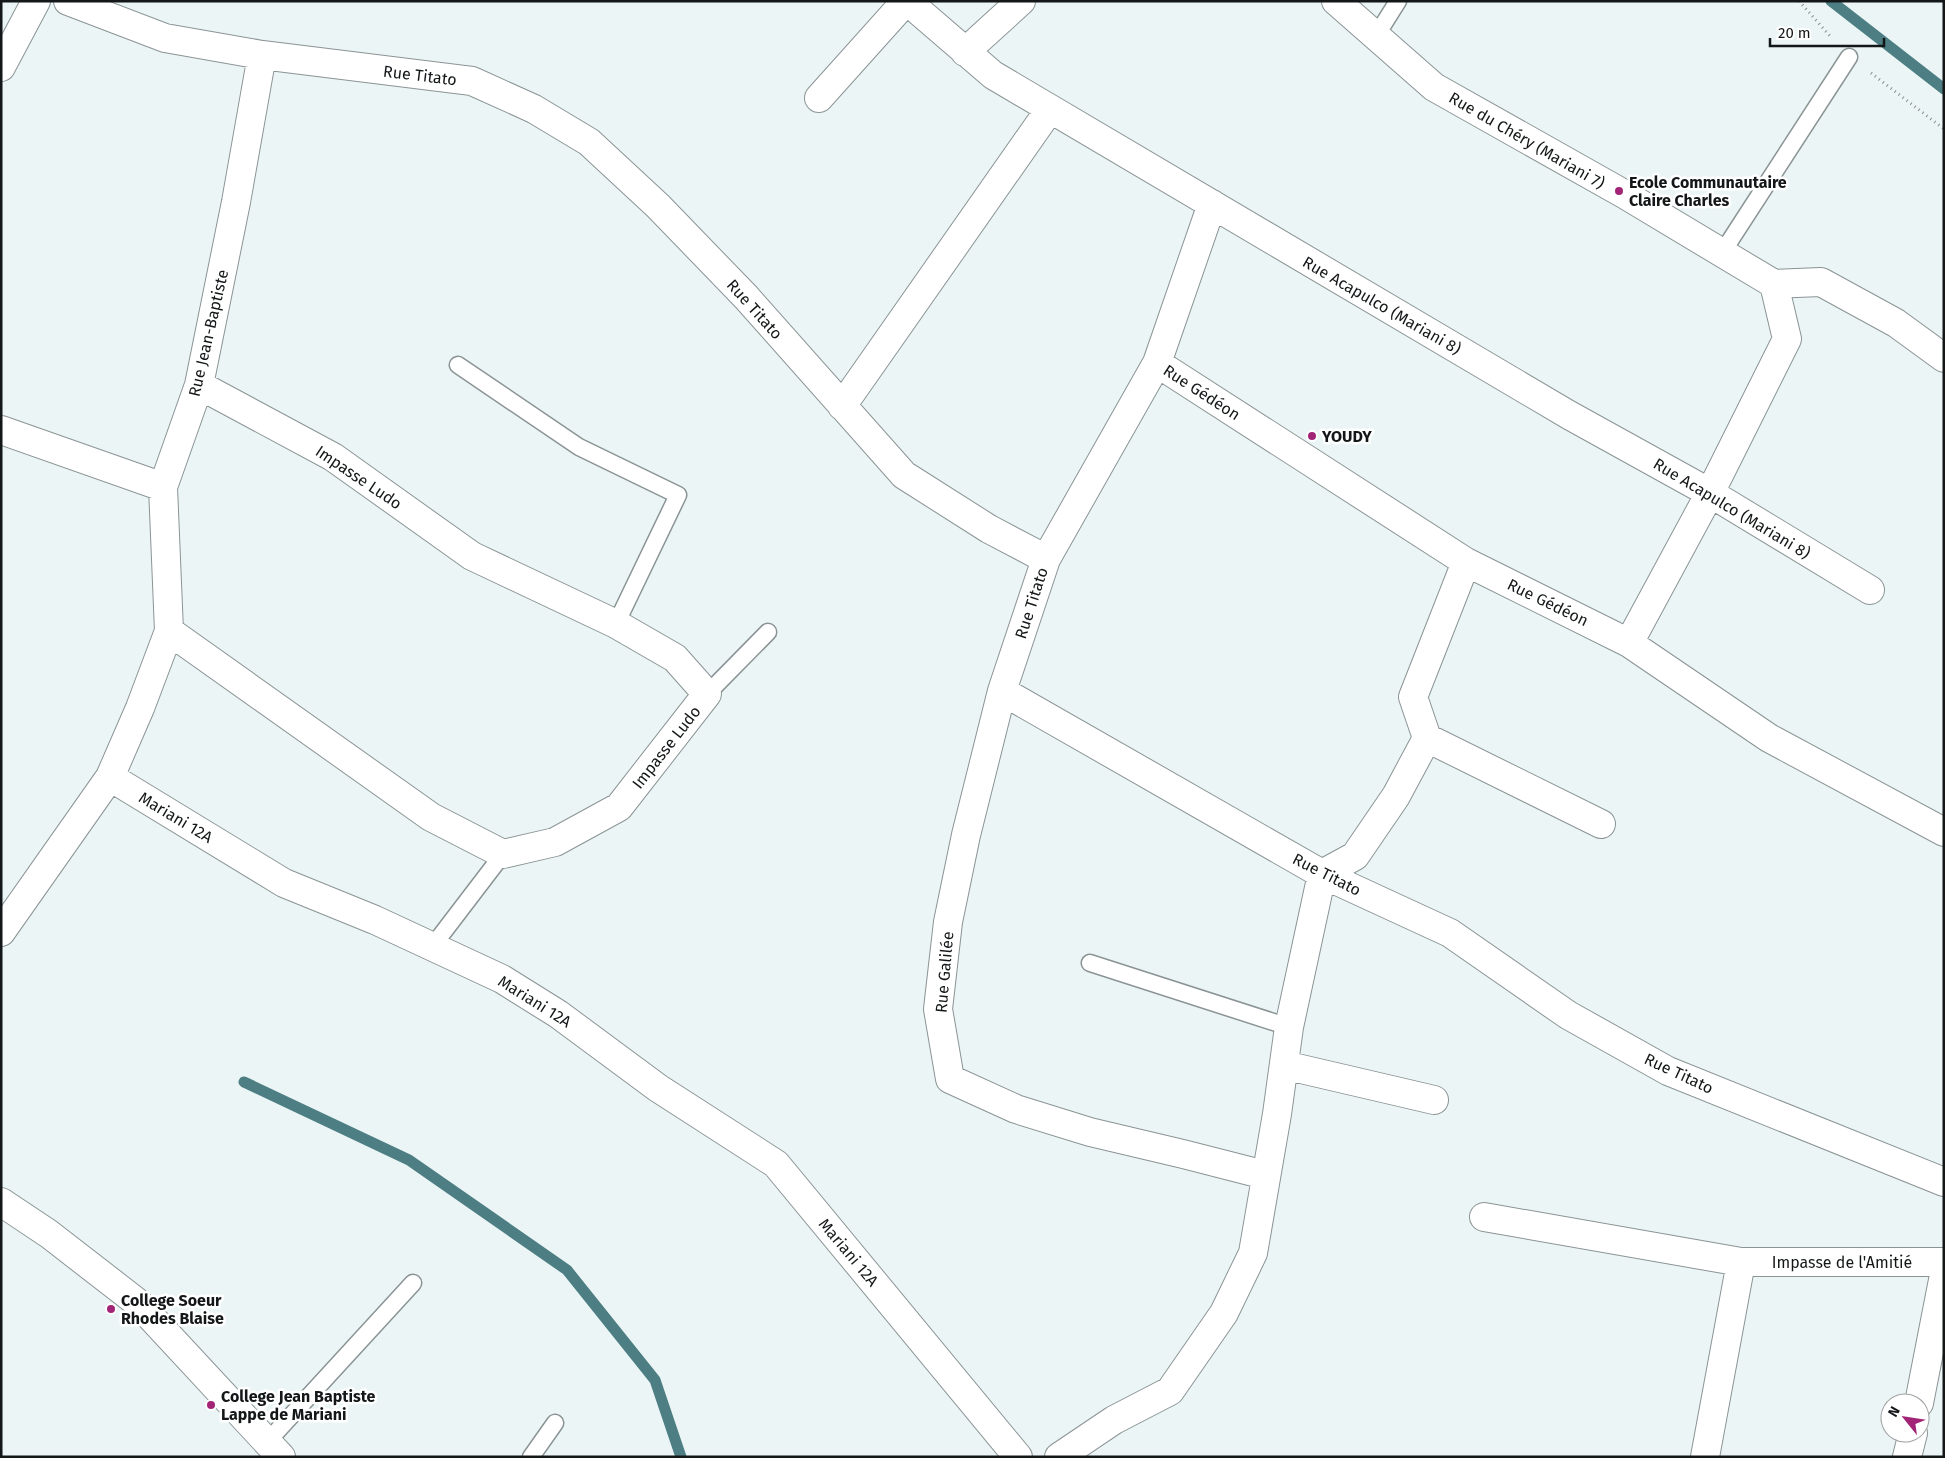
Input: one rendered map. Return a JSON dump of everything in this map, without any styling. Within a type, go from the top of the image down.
[{"type":"street","points":[[1,67],[36,1]]},
{"type":"street","name":"Rue Titato","points":[[68,1],[165,38],[262,55],[472,81],[534,109],[589,142],[658,206],[746,297],[904,475],[989,529],[1046,559],[1002,691],[1322,874],[1450,933],[1568,1014],[1668,1071],[1944,1182]]},
{"type":"street","points":[[819,98],[907,1]]},
{"type":"street","name":"Rue Acapulco (Mariani 8)","points":[[907,1],[993,75],[1570,415],[1710,493],[1870,590]]},
{"type":"street","points":[[965,52],[1021,1]]},
{"type":"street","name":"Rue du Chéry (Mariani 7)","points":[[1336,1],[1434,86],[1624,194],[1774,284]]},
{"type":"street","name":"Rue Jean-Baptiste","points":[[110,777],[140,708],[169,631],[163,487],[199,385],[236,202],[262,55]]},
{"type":"street","points":[[842,406],[1050,109]]},
{"type":"street","points":[[1046,559],[1157,363],[1212,204]]},
{"type":"street","points":[[1629,643],[1710,493],[1787,339],[1774,284],[1821,282],[1896,323],[1944,358]]},
{"type":"street","name":"Rue Gédéon","points":[[1157,363],[1466,562],[1629,643],[1769,738],[1944,832]]},
{"type":"street","name":"Impasse Ludo","points":[[199,385],[333,457],[472,556],[616,624],[675,658],[707,694],[619,807],[555,842],[503,854]]},
{"type":"street","points":[[1,430],[163,487]]},
{"type":"street","points":[[1466,562],[1413,697],[1427,738],[1602,824]]},
{"type":"street","points":[[169,631],[431,817],[503,854]]},
{"type":"street","name":"Rue Galilée","points":[[1002,691],[966,835],[948,922],[938,1009],[950,1080],[1016,1109],[1090,1132],[1265,1175]]},
{"type":"street","points":[[1059,1457],[1114,1420],[1170,1391],[1224,1312],[1252,1253],[1289,1027],[1322,874],[1355,856],[1396,796],[1427,738]]},
{"type":"street","points":[[1,932],[110,777]]},
{"type":"street","name":"Mariani 12A","points":[[110,777],[284,883],[375,920],[502,979],[558,1014],[658,1088],[776,1164],[1018,1457]]},
{"type":"street","points":[[1284,1065],[1434,1100]]},
{"type":"street","points":[[1,1202],[49,1234],[138,1303],[274,1449]]},
{"type":"street","name":"Impasse de l'Amitié","points":[[1484,1218],[1741,1262],[1944,1262]]},
{"type":"street","points":[[1705,1457],[1741,1262]]},
{"type":"street","points":[[1921,1393],[1944,1274]]},
{"type":"street","points":[[1907,1457],[1910,1443]]},
{"type":"lane","points":[[1376,36],[1398,1]]},
{"type":"lane","points":[[1722,253],[1849,57]]},
{"type":"lane","points":[[458,365],[579,447],[678,495],[616,624]]},
{"type":"lane","points":[[707,694],[768,632]]},
{"type":"lane","points":[[432,946],[503,854]]},
{"type":"lane","points":[[1090,963],[1289,1027]]},
{"type":"lane","points":[[274,1449],[413,1283]]},
{"type":"lane","points":[[530,1457],[556,1423]]},
{"type":"waterway","points":[[1831,1],[1944,89]]},
{"type":"waterway","points":[[244,1082],[409,1160],[567,1270],[655,1380],[681,1457]]},
{"type":"place","name":"Ecole Communautaire Claire Charles","points":[[1619,191]]},
{"type":"place","name":"YOUDY","points":[[1312,436]]},
{"type":"place","name":"College Soeur Rhodes Blaise","points":[[111,1309]]},
{"type":"place","name":"College Jean Baptiste Lappe de Mariani","points":[[211,1405]]}]
